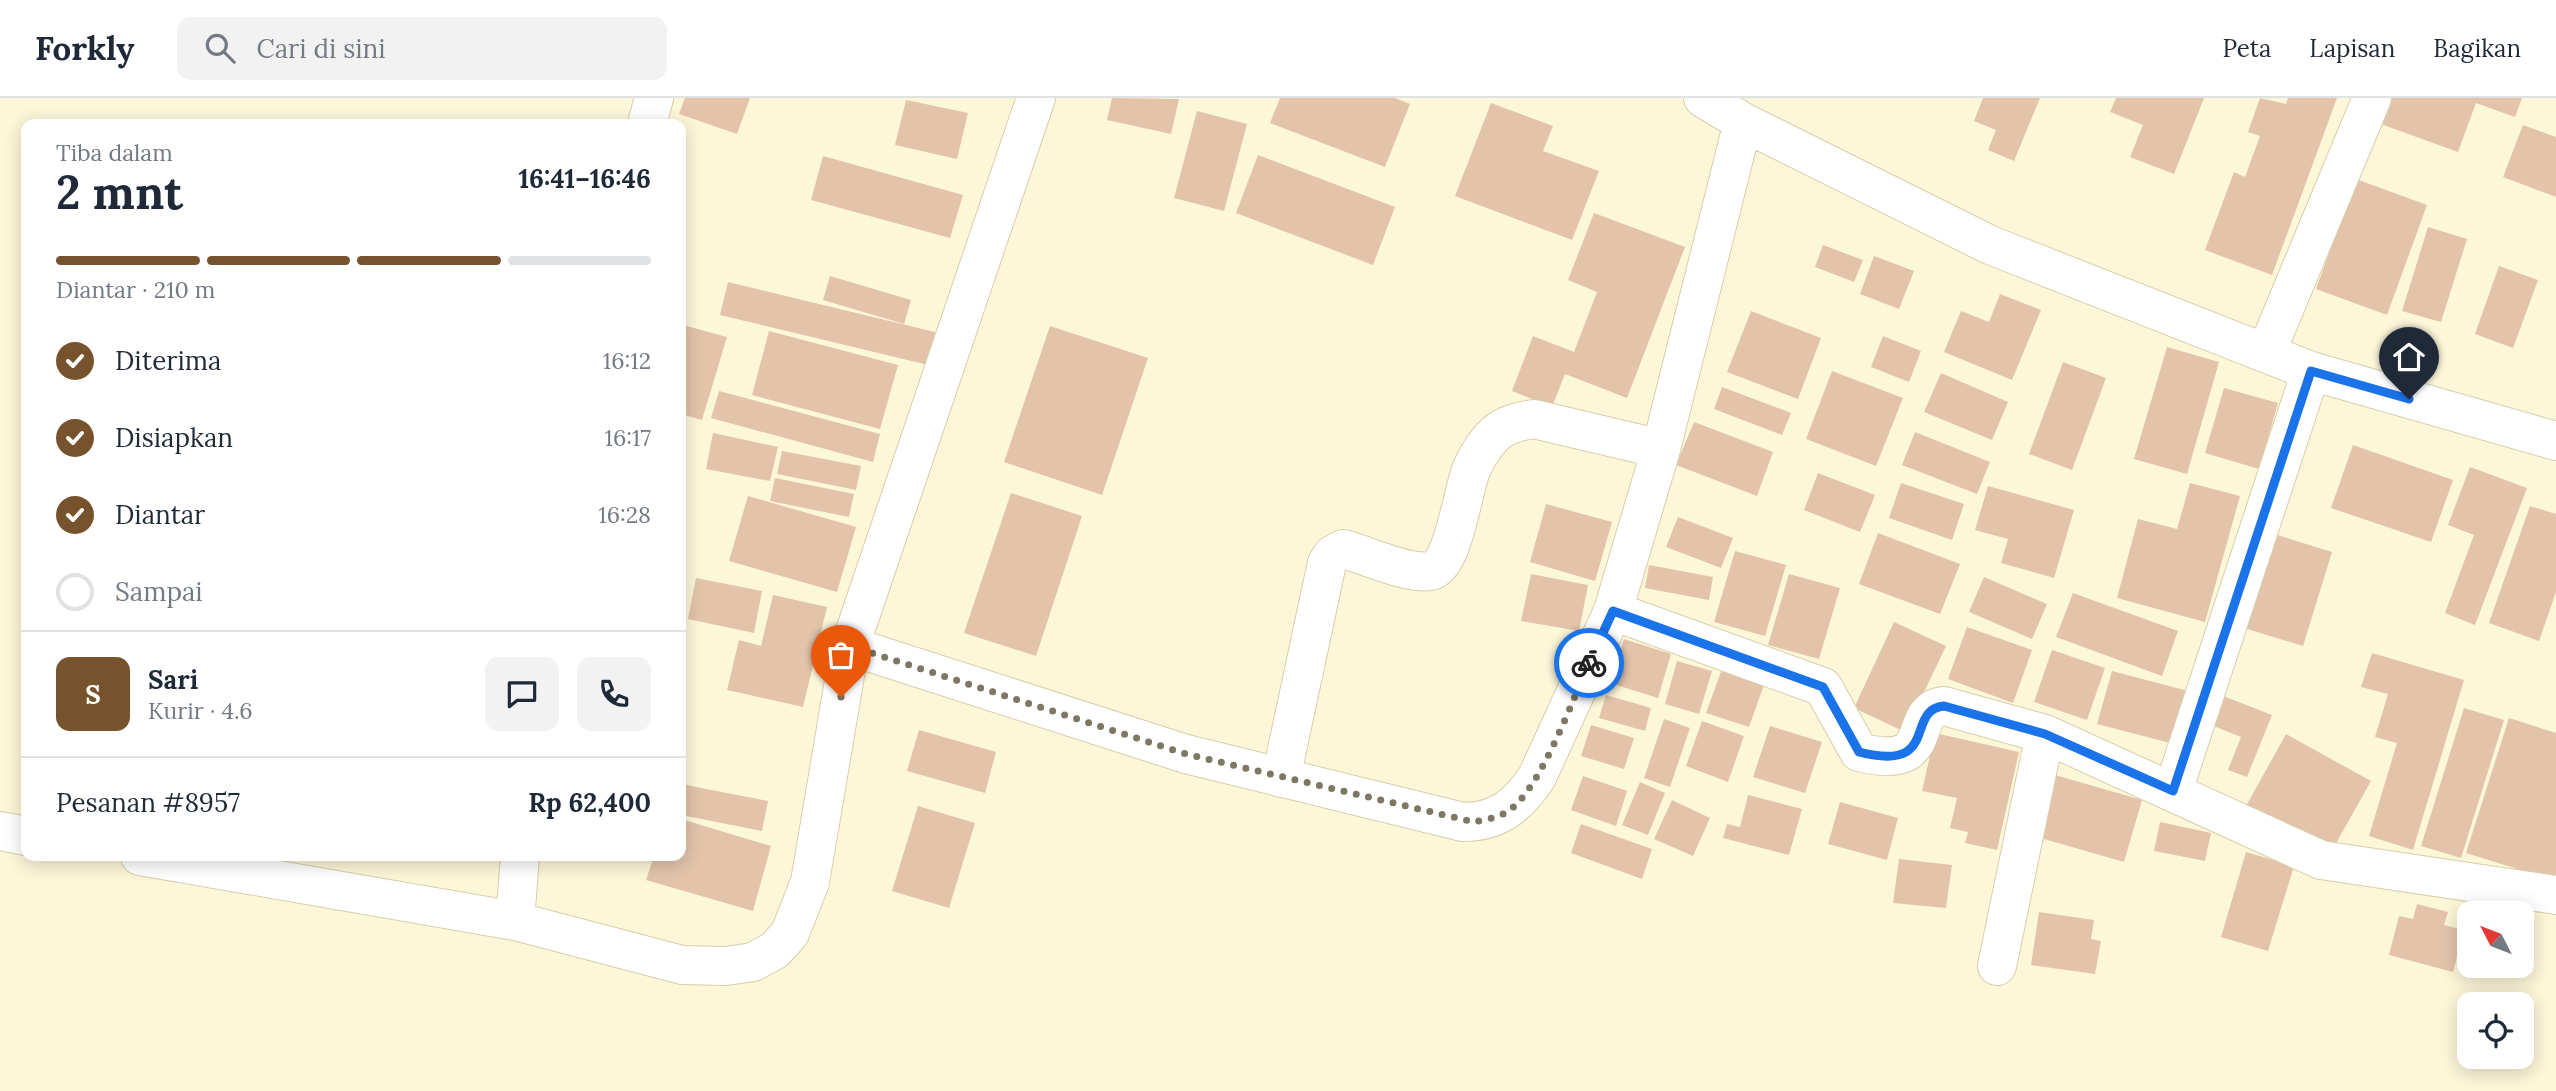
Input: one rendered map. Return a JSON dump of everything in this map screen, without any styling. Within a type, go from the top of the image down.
[{"type":"street","points":[[648,119],[653,98]]},
{"type":"street","points":[[169,861],[515,921],[682,965],[726,966],[753,962],[775,950],[790,933],[810,882],[850,646],[1036,98]]},
{"type":"street","points":[[1703,98],[1743,122],[1990,245],[2311,371],[2556,442]]},
{"type":"street","points":[[2266,353],[2372,98]]},
{"type":"street","points":[[850,646],[1186,754],[1464,822],[1505,813],[1525,795],[1537,777],[1613,611],[1661,449],[1743,122]]},
{"type":"street","points":[[2173,791],[2311,371]]},
{"type":"street","points":[[1281,778],[1310,634],[1327,564],[1332,555],[1343,549],[1412,569],[1429,572],[1438,569],[1447,556],[1472,469],[1493,435],[1518,422],[1534,419],[1661,449]]},
{"type":"street","points":[[1613,611],[1823,687],[1859,752],[1892,759],[1903,755],[1915,743],[1927,715],[1940,707],[2045,734],[2321,860],[2556,895]]},
{"type":"street","points":[[1997,966],[2045,734]]},
{"type":"street","points":[[0,831],[21,835]]},
{"type":"street","points":[[515,921],[520,861]]},
{"type":"building","points":[[685,98],[750,98],[737,134],[679,114]]},
{"type":"building","points":[[1112,98],[1179,99],[1171,134],[1107,120]]},
{"type":"building","points":[[1280,98],[1395,98],[1410,104],[1385,167],[1270,123]]},
{"type":"building","points":[[1983,98],[2040,98],[2014,161],[1988,150],[1996,130],[1974,121]]},
{"type":"building","points":[[2116,98],[2204,98],[2174,174],[2130,157],[2143,125],[2110,112]]},
{"type":"building","points":[[2260,98],[2286,104],[2288,98],[2337,98],[2272,275],[2205,250],[2234,172],[2245,177],[2260,136],[2248,132]]},
{"type":"building","points":[[2387,98],[2522,98],[2515,117],[2476,103],[2458,152],[2378,123]]},
{"type":"building","points":[[906,100],[968,113],[957,159],[895,145]]},
{"type":"building","points":[[1491,103],[1553,126],[1543,151],[1599,171],[1572,240],[1455,196]]},
{"type":"building","points":[[1197,111],[1247,124],[1224,211],[1174,198]]},
{"type":"building","points":[[2523,125],[2556,137],[2556,197],[2503,177]]},
{"type":"building","points":[[1258,155],[1395,207],[1373,265],[1236,213]]},
{"type":"building","points":[[823,156],[963,195],[950,238],[811,200]]},
{"type":"building","points":[[2356,179],[2427,205],[2387,315],[2316,289]]},
{"type":"building","points":[[1594,213],[1685,247],[1627,398],[1565,374],[1552,407],[1512,391],[1533,336],[1574,352],[1597,292],[1568,280]]},
{"type":"building","points":[[2428,227],[2467,239],[2441,322],[2402,311]]},
{"type":"building","points":[[1823,245],[1863,260],[1854,282],[1815,267]]},
{"type":"building","points":[[1874,256],[1914,271],[1899,309],[1860,294]]},
{"type":"building","points":[[2499,266],[2538,280],[2513,348],[2475,334]]},
{"type":"building","points":[[830,276],[911,300],[904,324],[823,300]]},
{"type":"building","points":[[728,282],[935,332],[928,365],[720,315]]},
{"type":"building","points":[[2000,294],[2041,310],[2012,380],[1944,352],[1961,311],[1989,322]]},
{"type":"building","points":[[1751,311],[1821,338],[1798,399],[1727,372]]},
{"type":"building","points":[[686,326],[727,337],[702,420],[686,415]]},
{"type":"building","points":[[1050,326],[1148,358],[1102,495],[1004,462]]},
{"type":"building","points":[[769,331],[898,365],[880,429],[752,395]]},
{"type":"building","points":[[1883,336],[1921,351],[1909,382],[1871,367]]},
{"type":"building","points":[[2167,347],[2219,362],[2187,474],[2134,459]]},
{"type":"building","points":[[2063,362],[2106,378],[2072,470],[2029,454]]},
{"type":"building","points":[[1832,371],[1903,398],[1876,466],[1806,439]]},
{"type":"building","points":[[1941,373],[2008,402],[1992,440],[1924,412]]},
{"type":"building","points":[[1722,387],[1791,413],[1782,435],[1714,409]]},
{"type":"building","points":[[2224,388],[2278,403],[2259,469],[2205,453]]},
{"type":"building","points":[[719,391],[880,434],[873,462],[711,418]]},
{"type":"building","points":[[1694,422],[1773,452],[1757,496],[1676,465]]},
{"type":"building","points":[[1915,432],[1990,462],[1977,494],[1902,465]]},
{"type":"building","points":[[713,433],[778,447],[770,481],[706,469]]},
{"type":"building","points":[[2353,445],[2453,480],[2431,542],[2331,508]]},
{"type":"building","points":[[782,451],[861,466],[856,490],[777,474]]},
{"type":"building","points":[[2470,467],[2527,488],[2475,625],[2445,613],[2474,535],[2448,525]]},
{"type":"building","points":[[1818,473],[1875,495],[1860,532],[1804,510]]},
{"type":"building","points":[[775,478],[854,494],[849,517],[770,501]]},
{"type":"building","points":[[1901,483],[1964,504],[1952,540],[1889,518]]},
{"type":"building","points":[[2190,483],[2240,496],[2205,622],[2117,598],[2138,519],[2177,529]]},
{"type":"building","points":[[1988,486],[2074,510],[2054,578],[2001,563],[2008,539],[1975,530]]},
{"type":"building","points":[[1011,493],[1082,516],[1036,656],[964,633]]},
{"type":"building","points":[[748,496],[856,527],[837,592],[729,561]]},
{"type":"building","points":[[1546,504],[1612,522],[1595,581],[1530,562]]},
{"type":"building","points":[[2530,506],[2556,514],[2556,592],[2539,641],[2489,623]]},
{"type":"building","points":[[1678,517],[1733,538],[1721,568],[1666,547]]},
{"type":"building","points":[[1878,533],[1960,564],[1940,614],[1859,584]]},
{"type":"building","points":[[2274,534],[2332,552],[2303,646],[2244,628]]},
{"type":"building","points":[[1735,551],[1786,565],[1765,636],[1714,622]]},
{"type":"building","points":[[1649,565],[1713,577],[1709,600],[1645,588]]},
{"type":"building","points":[[1531,574],[1588,585],[1579,631],[1521,621]]},
{"type":"building","points":[[1789,574],[1840,588],[1819,659],[1768,645]]},
{"type":"building","points":[[1984,577],[2047,604],[2032,639],[1969,612]]},
{"type":"building","points":[[696,578],[762,591],[754,633],[688,619]]},
{"type":"building","points":[[2073,593],[2178,631],[2162,676],[2056,637]]},
{"type":"building","points":[[773,595],[827,607],[803,707],[727,690],[739,640],[761,646]]},
{"type":"building","points":[[1894,622],[1946,646],[1905,732],[1854,708]]},
{"type":"building","points":[[1967,627],[2032,650],[2013,703],[1948,679]]},
{"type":"building","points":[[1624,639],[1671,654],[1658,698],[1610,683]]},
{"type":"building","points":[[2052,650],[2105,668],[2087,720],[2034,702]]},
{"type":"building","points":[[2372,653],[2464,680],[2413,850],[2369,836],[2397,743],[2375,737],[2388,694],[2361,687]]},
{"type":"building","points":[[1677,661],[1712,671],[1699,714],[1665,704]]},
{"type":"building","points":[[1723,666],[1765,682],[1749,727],[1706,713]]},
{"type":"building","points":[[2112,671],[2192,692],[2178,745],[2097,724]]},
{"type":"building","points":[[2218,694],[2272,715],[2247,777],[2228,770],[2241,737],[2206,723]]},
{"type":"building","points":[[1606,695],[1651,708],[1645,731],[1599,718]]},
{"type":"building","points":[[2464,708],[2504,720],[2461,858],[2421,846]]},
{"type":"building","points":[[2509,718],[2556,733],[2556,881],[2466,853]]},
{"type":"building","points":[[1664,719],[1690,728],[1670,787],[1644,778]]},
{"type":"building","points":[[1702,721],[1744,736],[1728,782],[1686,766]]},
{"type":"building","points":[[1591,725],[1634,738],[1624,769],[1581,756]]},
{"type":"building","points":[[1770,726],[1822,742],[1805,793],[1753,777]]},
{"type":"building","points":[[919,730],[996,752],[985,793],[907,771]]},
{"type":"building","points":[[1935,733],[2019,752],[1997,850],[1965,843],[1968,832],[1950,828],[1957,798],[1922,791]]},
{"type":"building","points":[[2286,734],[2371,781],[2330,854],[2245,808]]},
{"type":"building","points":[[2055,775],[2142,800],[2124,862],[2037,837]]},
{"type":"building","points":[[1583,776],[1627,791],[1616,826],[1571,810]]},
{"type":"building","points":[[1640,782],[1665,793],[1648,835],[1622,825]]},
{"type":"building","points":[[686,785],[768,801],[762,831],[686,816]]},
{"type":"building","points":[[1748,795],[1802,809],[1789,855],[1723,838],[1727,824],[1740,827]]},
{"type":"building","points":[[1672,800],[1710,818],[1693,856],[1654,839]]},
{"type":"building","points":[[1840,802],[1898,818],[1887,860],[1828,844]]},
{"type":"building","points":[[918,806],[975,823],[949,908],[892,891]]},
{"type":"building","points":[[686,820],[771,846],[753,911],[646,880],[652,861],[686,861]]},
{"type":"building","points":[[2160,822],[2211,833],[2205,861],[2154,851]]},
{"type":"building","points":[[1581,824],[1652,849],[1642,879],[1571,853]]},
{"type":"building","points":[[2246,852],[2294,866],[2268,951],[2221,937]]},
{"type":"building","points":[[1899,859],[1952,865],[1946,908],[1893,903]]},
{"type":"building","points":[[2417,904],[2448,912],[2444,925],[2457,928],[2457,957],[2453,972],[2389,955],[2399,916],[2413,919]]},
{"type":"building","points":[[2039,912],[2094,920],[2091,939],[2101,941],[2095,974],[2031,965]]},
{"type":"way so far","points":[[841,697],[850,646],[1186,754],[1464,822],[1474,822],[1505,813],[1525,795],[1537,777],[1589,663]]},
{"type":"route","points":[[1589,663],[1613,611],[1823,687],[1859,752],[1892,759],[1903,755],[1915,743],[1927,715],[1937,707],[1944,706],[2045,734],[2173,791],[2311,371],[2409,399]]}]
